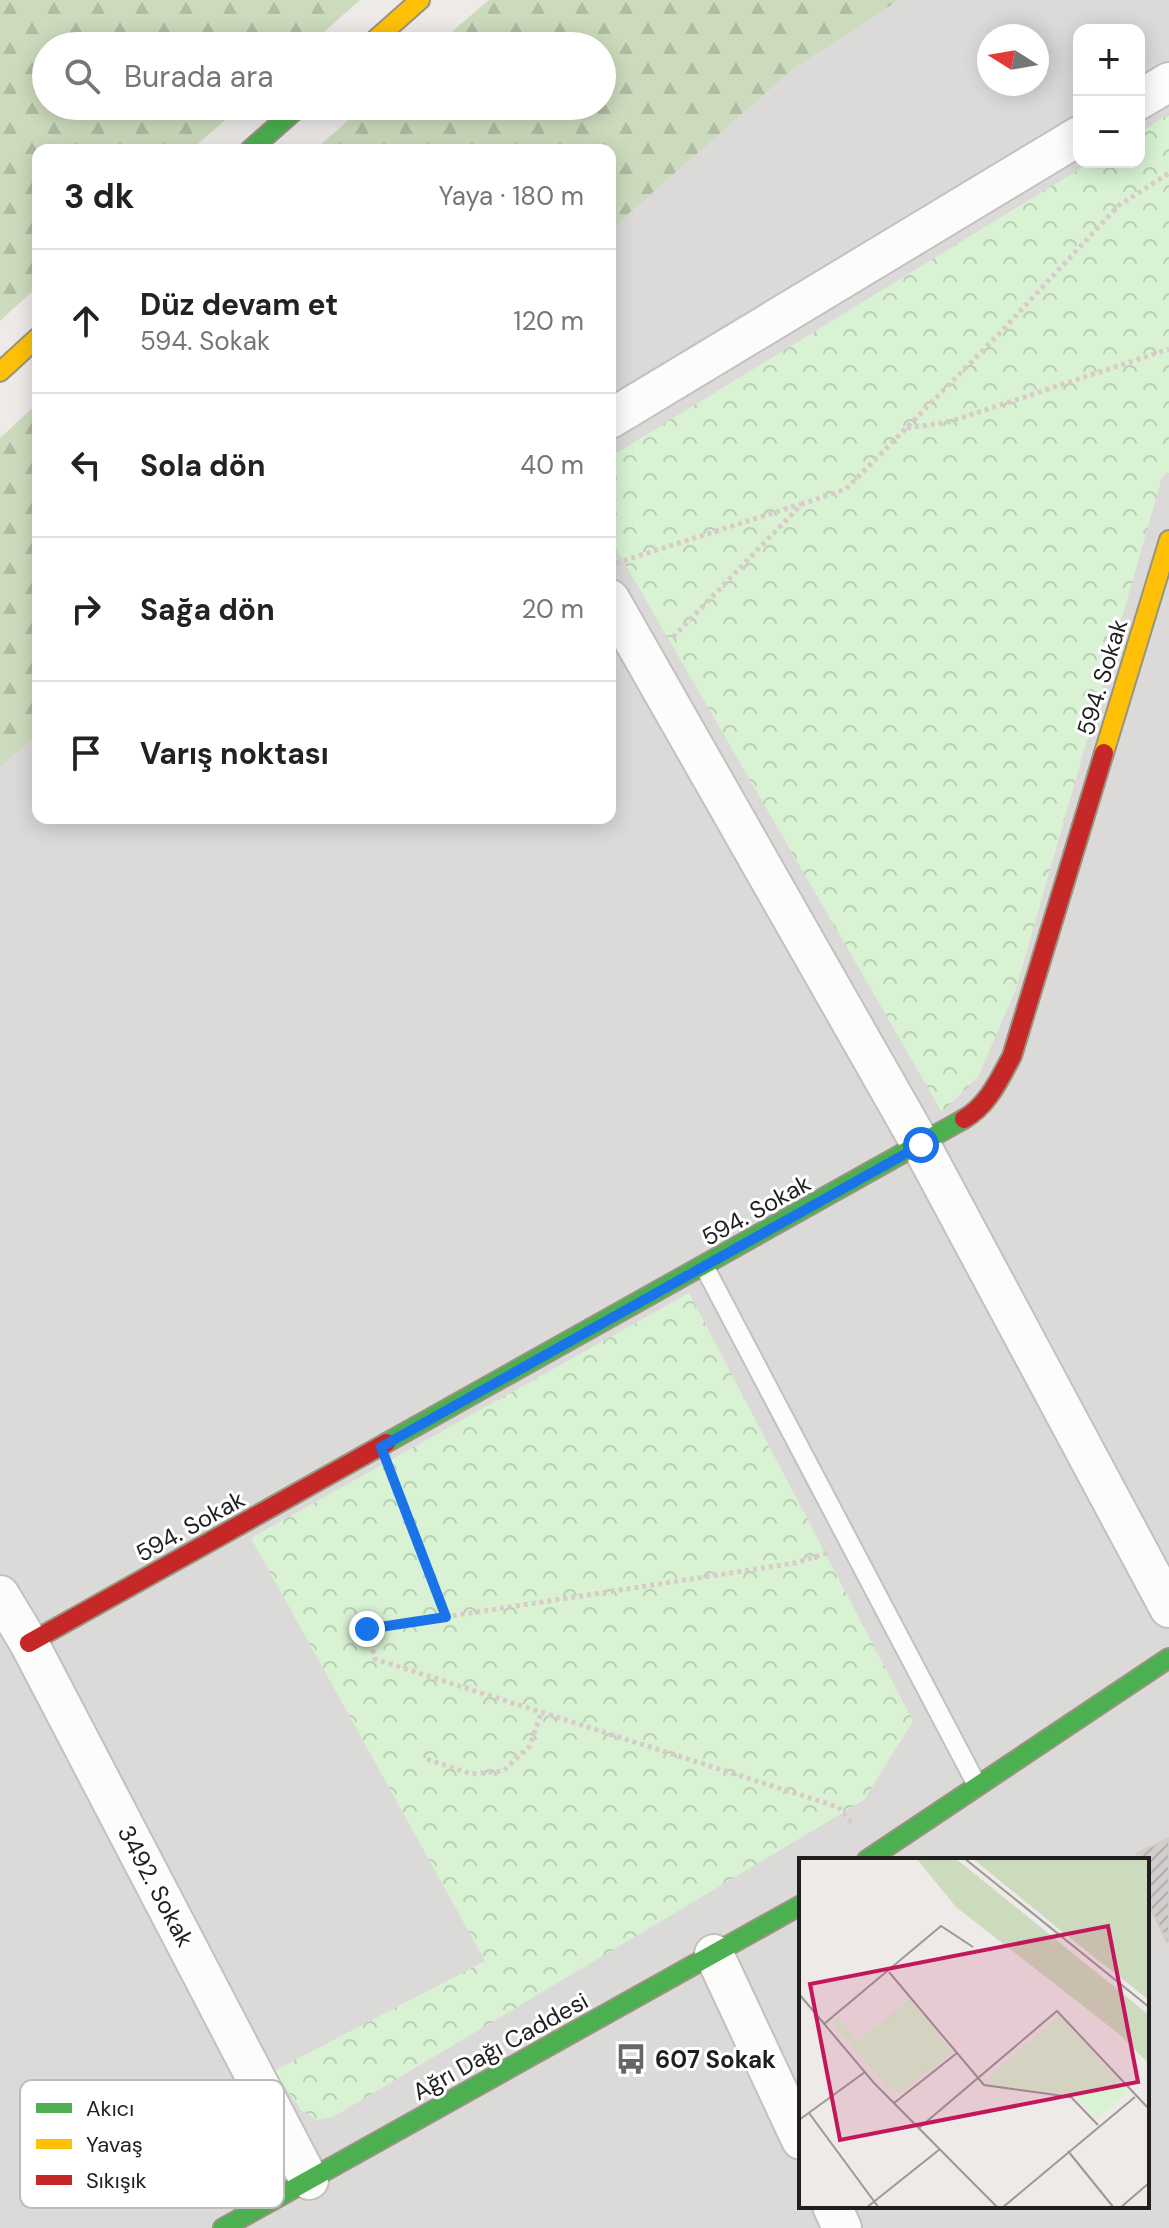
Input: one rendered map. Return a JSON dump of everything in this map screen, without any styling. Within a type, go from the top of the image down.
[{"type":"main road","points":[[384,32],[420,0]]},
{"type":"main road","points":[[257,144],[284,120]]},
{"type":"main road","points":[[0,372],[32,343]]},
{"type":"main road","name":"594. Sokak","points":[[29,1643],[973,1114],[993,1092],[1012,1056],[1169,540]]},
{"type":"main road","points":[[872,1856],[1169,1658]]},
{"type":"main road","name":"Ağrı Dağı Caddesi","points":[[284,2194],[799,1906]]},
{"type":"main road","name":"Ağrı Dağı Caddesi","points":[[223,2228],[259,2208]]},
{"type":"street","points":[[1145,96],[1169,82]]},
{"type":"street","points":[[616,415],[1073,140]]},
{"type":"street","points":[[616,610],[921,1145],[1169,1608]]},
{"type":"street","name":"3492. Sokak","points":[[0,1595],[29,1643],[257,2080]]},
{"type":"street","points":[[714,1954],[799,2136]]},
{"type":"street","name":"3492. Sokak","points":[[284,2132],[309,2180]]},
{"type":"street","points":[[833,2208],[842,2228]]},
{"type":"lane","points":[[704,1266],[977,1785]]},
{"type":"path","points":[[616,563],[846,489],[1118,206],[1169,173]]},
{"type":"path","points":[[906,428],[949,422],[1169,349]]},
{"type":"path","points":[[647,664],[802,504]]},
{"type":"path","points":[[381,1447],[446,1617]]},
{"type":"path","points":[[851,1545],[795,1563],[367,1629],[375,1659],[838,1807],[872,1856]]},
{"type":"path","points":[[427,1759],[471,1774],[503,1771],[530,1746],[541,1713]]},
{"type":"shaded area","points":[[815,0],[1169,0],[1169,2228],[0,2228],[0,595],[32,568],[32,824],[616,824],[616,146]]},
{"type":"green space","points":[[0,0],[360,0],[324,32],[32,32],[32,120],[225,120],[198,144],[32,144],[32,292],[0,321]]},
{"type":"green space","points":[[489,0],[899,0],[794,68],[616,225],[616,144],[321,144],[349,120],[616,120],[616,32],[451,32]]},
{"type":"green space","points":[[1169,114],[1169,473],[1162,477],[1016,989],[978,1077],[942,1112],[616,548],[616,453],[1081,168],[1145,168],[1145,129]]},
{"type":"green space","points":[[32,409],[32,738],[0,767],[0,438]]},
{"type":"green space","points":[[689,1293],[913,1721],[864,1800],[333,2117],[317,2120],[301,2110],[284,2085],[284,2080],[280,2080],[274,2071],[485,1961],[251,1538]]},
{"type":"building","points":[[1169,1838],[1167,1942],[1149,1905],[1149,1858],[1138,1858],[1136,1854]]},
{"type":"traffic: fast","points":[[257,144],[284,120]]},
{"type":"traffic: fast","points":[[386,1443],[964,1119]]},
{"type":"traffic: fast","points":[[870,1858],[1169,1658]]},
{"type":"traffic: fast","points":[[284,2194],[799,1906]]},
{"type":"traffic: fast","points":[[223,2228],[259,2208]]},
{"type":"traffic: slow","points":[[384,32],[420,0]]},
{"type":"traffic: slow","points":[[0,372],[32,343]]},
{"type":"traffic: slow","points":[[1104,753],[1169,540]]},
{"type":"traffic: jam","points":[[964,1119],[986,1099],[1012,1056],[1104,753]]},
{"type":"traffic: jam","points":[[29,1643],[386,1443]]},
{"type":"place","name":"607 Sokak","points":[[631,2059]]},
{"type":"route","points":[[367,1629],[446,1617],[381,1447],[921,1145]]}]
